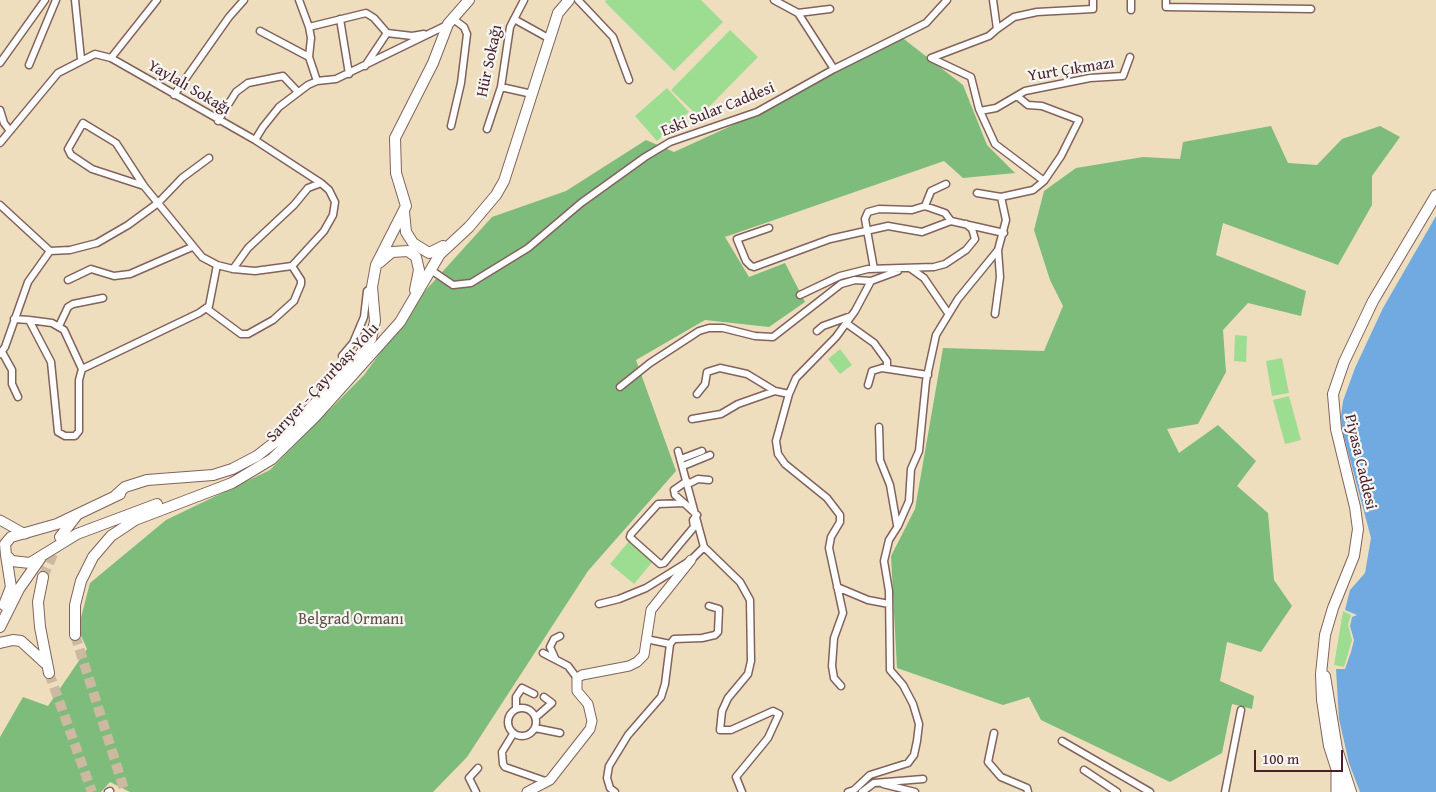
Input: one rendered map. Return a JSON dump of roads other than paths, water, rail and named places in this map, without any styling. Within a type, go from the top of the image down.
[{"type":"main road","points":[[468,0],[450,21],[433,63],[395,138],[394,159],[396,173],[405,200],[404,212],[409,238],[424,252],[433,253],[469,227],[496,194],[504,181],[558,13],[570,0]]},
{"type":"main road","name":"Piyasa Caddesi","points":[[1344,792],[1336,773],[1322,700],[1323,666],[1328,623],[1354,556],[1358,536],[1357,515],[1333,415],[1333,394],[1344,362],[1373,301],[1436,195]]},
{"type":"main road","points":[[0,613],[11,587],[4,547],[8,540],[77,515],[115,496],[160,479],[213,475],[226,471],[257,456],[288,432],[349,368],[371,339],[375,321],[372,287],[376,265],[384,245],[404,212]]},
{"type":"main road","name":"Sarıyer - Çayırbaşı Yolu","points":[[75,635],[74,614],[78,590],[86,569],[100,547],[122,527],[135,520],[244,477],[289,445],[387,337],[414,298],[440,254],[455,238]]},
{"type":"main road","points":[[376,265],[392,252],[403,250],[412,253],[416,257],[419,270],[414,298]]},
{"type":"main road","points":[[6,555],[12,561],[30,563],[77,534],[98,525],[171,500],[200,495]]},
{"type":"main road","points":[[60,537],[77,515]]},
{"type":"main road","points":[[0,627],[22,584],[50,550]]},
{"type":"main road","points":[[0,643],[13,640],[21,641],[47,668],[38,602],[43,576]]},
{"type":"main road","name":"Piyasa Caddesi","points":[[1323,666],[1337,749],[1351,792]]},
{"type":"street","points":[[0,63],[45,0]]},
{"type":"street","points":[[29,65],[56,0]]},
{"type":"street","points":[[75,0],[81,59]]},
{"type":"street","points":[[0,143],[58,73],[81,59],[95,54],[111,58],[157,0]]},
{"type":"street","points":[[174,95],[228,17],[244,0]]},
{"type":"street","points":[[299,0],[309,27],[311,38],[309,57],[317,80]]},
{"type":"street","name":"Hür Sokağı","points":[[487,129],[501,88],[510,27],[524,0]]},
{"type":"street","points":[[578,0],[613,37],[629,80]]},
{"type":"street","points":[[774,0],[798,13],[834,69]]},
{"type":"street","name":"Eski Sular Caddesi","points":[[430,270],[453,286],[471,283],[528,248],[581,203],[645,157],[670,142],[757,112],[834,69],[926,23],[947,0]]},
{"type":"street","points":[[993,0],[997,29]]},
{"type":"street","points":[[1044,181],[995,144],[980,111],[971,77],[931,58],[989,36],[1014,17],[1037,12],[1093,9],[1094,0]]},
{"type":"street","points":[[1131,0],[1131,10]]},
{"type":"street","points":[[1166,0],[1166,6],[1312,9]]},
{"type":"street","points":[[1221,0],[1221,8]]},
{"type":"street","points":[[1284,8],[1285,0]]},
{"type":"street","points":[[798,13],[830,9]]},
{"type":"street","points":[[309,27],[366,14],[374,18],[387,33],[412,36],[428,33]]},
{"type":"street","points":[[340,19],[349,74]]},
{"type":"street","points":[[514,19],[550,39]]},
{"type":"street","points":[[255,140],[270,117],[298,92],[317,80],[336,79],[349,74],[450,21],[464,27],[467,34],[462,83],[451,126]]},
{"type":"street","points":[[260,31],[309,57]]},
{"type":"street","points":[[364,67],[387,33]]},
{"type":"street","name":"Yaylalı Sokağı","points":[[111,58],[218,121],[255,140],[321,183]]},
{"type":"street","name":"Yurt Çıkmazı","points":[[980,111],[996,108],[1025,91],[1090,78],[1123,76],[1130,58]]},
{"type":"street","points":[[218,121],[236,92],[248,83],[283,76],[298,92]]},
{"type":"street","points":[[501,88],[532,94]]},
{"type":"street","points":[[977,193],[1002,196],[1033,190],[1044,181],[1061,156],[1079,120],[1042,106],[1028,105],[1017,96]]},
{"type":"street","points":[[0,110],[4,123],[10,130]]},
{"type":"street","points":[[144,186],[92,169],[71,155],[68,150],[74,135],[83,124],[116,143],[144,186],[172,218],[192,247],[202,257],[217,265],[233,269],[255,270],[292,266],[324,231],[334,215],[335,202],[329,190],[321,183],[308,188],[294,205],[248,248],[233,269]]},
{"type":"street","points":[[0,204],[50,251],[70,250],[97,243],[128,225],[158,203],[182,178],[209,158]]},
{"type":"street","points":[[925,206],[931,191],[946,184]]},
{"type":"street","points":[[852,791],[870,775],[908,763],[914,754],[919,724],[903,685],[890,670],[889,604],[885,552],[908,500],[911,469],[919,451],[928,375],[936,334],[948,313],[998,250],[1006,220],[1002,196]]},
{"type":"street","points":[[874,269],[866,229],[865,215],[868,212],[880,209],[912,210],[925,206],[945,213],[951,221]]},
{"type":"street","points":[[769,228],[737,239],[746,261],[751,266],[754,267],[830,239],[866,229],[888,226],[922,232],[951,221],[1004,233]]},
{"type":"street","points":[[800,295],[840,276],[874,269],[934,267],[945,264],[966,250],[975,239],[972,229],[966,224]]},
{"type":"street","points":[[68,280],[91,269],[114,276],[130,274],[192,247]]},
{"type":"street","points":[[995,314],[1000,277],[998,250]]},
{"type":"street","points":[[18,397],[12,384],[12,370],[1,353],[28,282],[50,251]]},
{"type":"street","points":[[82,369],[206,308],[212,297],[217,265]]},
{"type":"street","points":[[206,308],[241,334],[248,334],[273,320],[294,301],[301,280],[292,266]]},
{"type":"street","points":[[841,686],[834,678],[832,666],[834,638],[843,613],[830,548],[831,537],[840,519],[834,505],[791,470],[776,450],[776,437],[796,378],[826,349],[848,320],[871,282],[886,274],[912,268]]},
{"type":"street","points":[[912,268],[924,278],[948,313]]},
{"type":"street","points":[[620,387],[650,363],[699,331],[709,328],[723,328],[755,336],[773,337],[841,284],[855,280],[871,282]]},
{"type":"street","points":[[342,356],[353,343],[364,317],[367,291],[372,287]]},
{"type":"street","points":[[59,326],[68,307],[73,304],[103,298]]},
{"type":"street","points":[[14,318],[52,323],[64,330],[82,369],[79,380],[79,431],[75,436],[65,436],[58,432],[51,362],[29,320]]},
{"type":"street","points":[[818,331],[823,326],[848,320]]},
{"type":"street","points":[[848,320],[874,343],[887,361],[887,366],[872,371],[868,384]]},
{"type":"street","points":[[697,394],[704,384],[707,372],[720,368],[747,374],[776,391],[789,394]]},
{"type":"street","points":[[882,368],[928,375]]},
{"type":"street","points":[[692,419],[721,414],[738,404],[776,391]]},
{"type":"street","points":[[879,426],[880,460],[890,485],[898,526]]},
{"type":"street","points":[[678,451],[697,515],[704,547],[740,582],[750,600],[751,661],[748,674],[728,698],[722,711],[720,730],[731,730],[773,711],[779,714],[768,738],[736,777],[742,792]]},
{"type":"street","points":[[682,462],[702,451]]},
{"type":"street","points":[[682,462],[710,455]]},
{"type":"street","points":[[697,515],[675,495],[674,490],[698,479],[709,480]]},
{"type":"street","points":[[684,503],[658,504],[630,537],[657,562],[664,563],[692,532],[693,520],[697,515]]},
{"type":"street","points":[[0,520],[25,534]]},
{"type":"street","points":[[577,678],[582,675],[629,666],[638,662],[644,655],[651,610],[704,547]]},
{"type":"street","points":[[599,604],[620,599],[646,588],[692,560]]},
{"type":"street","points":[[837,587],[868,600],[889,604]]},
{"type":"street","points":[[615,792],[610,788],[607,778],[609,766],[628,735],[660,697],[665,684],[670,644],[674,639],[682,637],[715,635],[719,625],[719,609],[709,606]]},
{"type":"street","points":[[555,660],[550,647],[554,639],[560,636]]},
{"type":"street","points":[[646,639],[670,644]]},
{"type":"street","points":[[527,792],[548,782],[566,762],[590,729],[592,721],[588,704],[577,691],[577,678],[573,671],[543,653]]},
{"type":"street","points":[[534,694],[522,688],[516,697],[516,709],[508,718],[508,727],[513,734],[524,736],[535,728],[560,733]]},
{"type":"street","points":[[535,728],[536,717],[552,704],[544,697]]},
{"type":"street","points":[[516,709],[526,708],[536,717]]},
{"type":"street","points":[[1225,792],[1241,710]]},
{"type":"street","points":[[994,733],[988,762],[1002,777],[1027,788],[1028,792]]},
{"type":"street","points":[[513,734],[502,752],[505,767],[548,782]]},
{"type":"street","points":[[1062,741],[1150,792]]},
{"type":"street","points":[[476,792],[470,778],[478,768]]},
{"type":"street","points":[[1084,770],[1117,792]]},
{"type":"street","points":[[1336,773],[1336,792]]},
{"type":"street","points":[[862,792],[874,783],[923,779]]},
{"type":"street","points":[[879,783],[916,792]]},
{"type":"water","points":[[1436,216],[1436,792],[1360,792],[1349,763],[1339,719],[1336,669],[1345,669],[1351,652],[1354,640],[1350,626],[1352,617],[1357,615],[1345,610],[1350,590],[1365,573],[1371,538],[1342,429],[1341,416],[1343,401],[1355,368],[1383,308]]},
{"type":"tunnel","points":[[43,577],[57,545]]},
{"type":"tunnel","points":[[75,635],[125,792]]},
{"type":"tunnel","points":[[49,673],[92,792]]},
{"type":"park label","name":"Belgrad Ormanı","points":[[351,620]]}]
